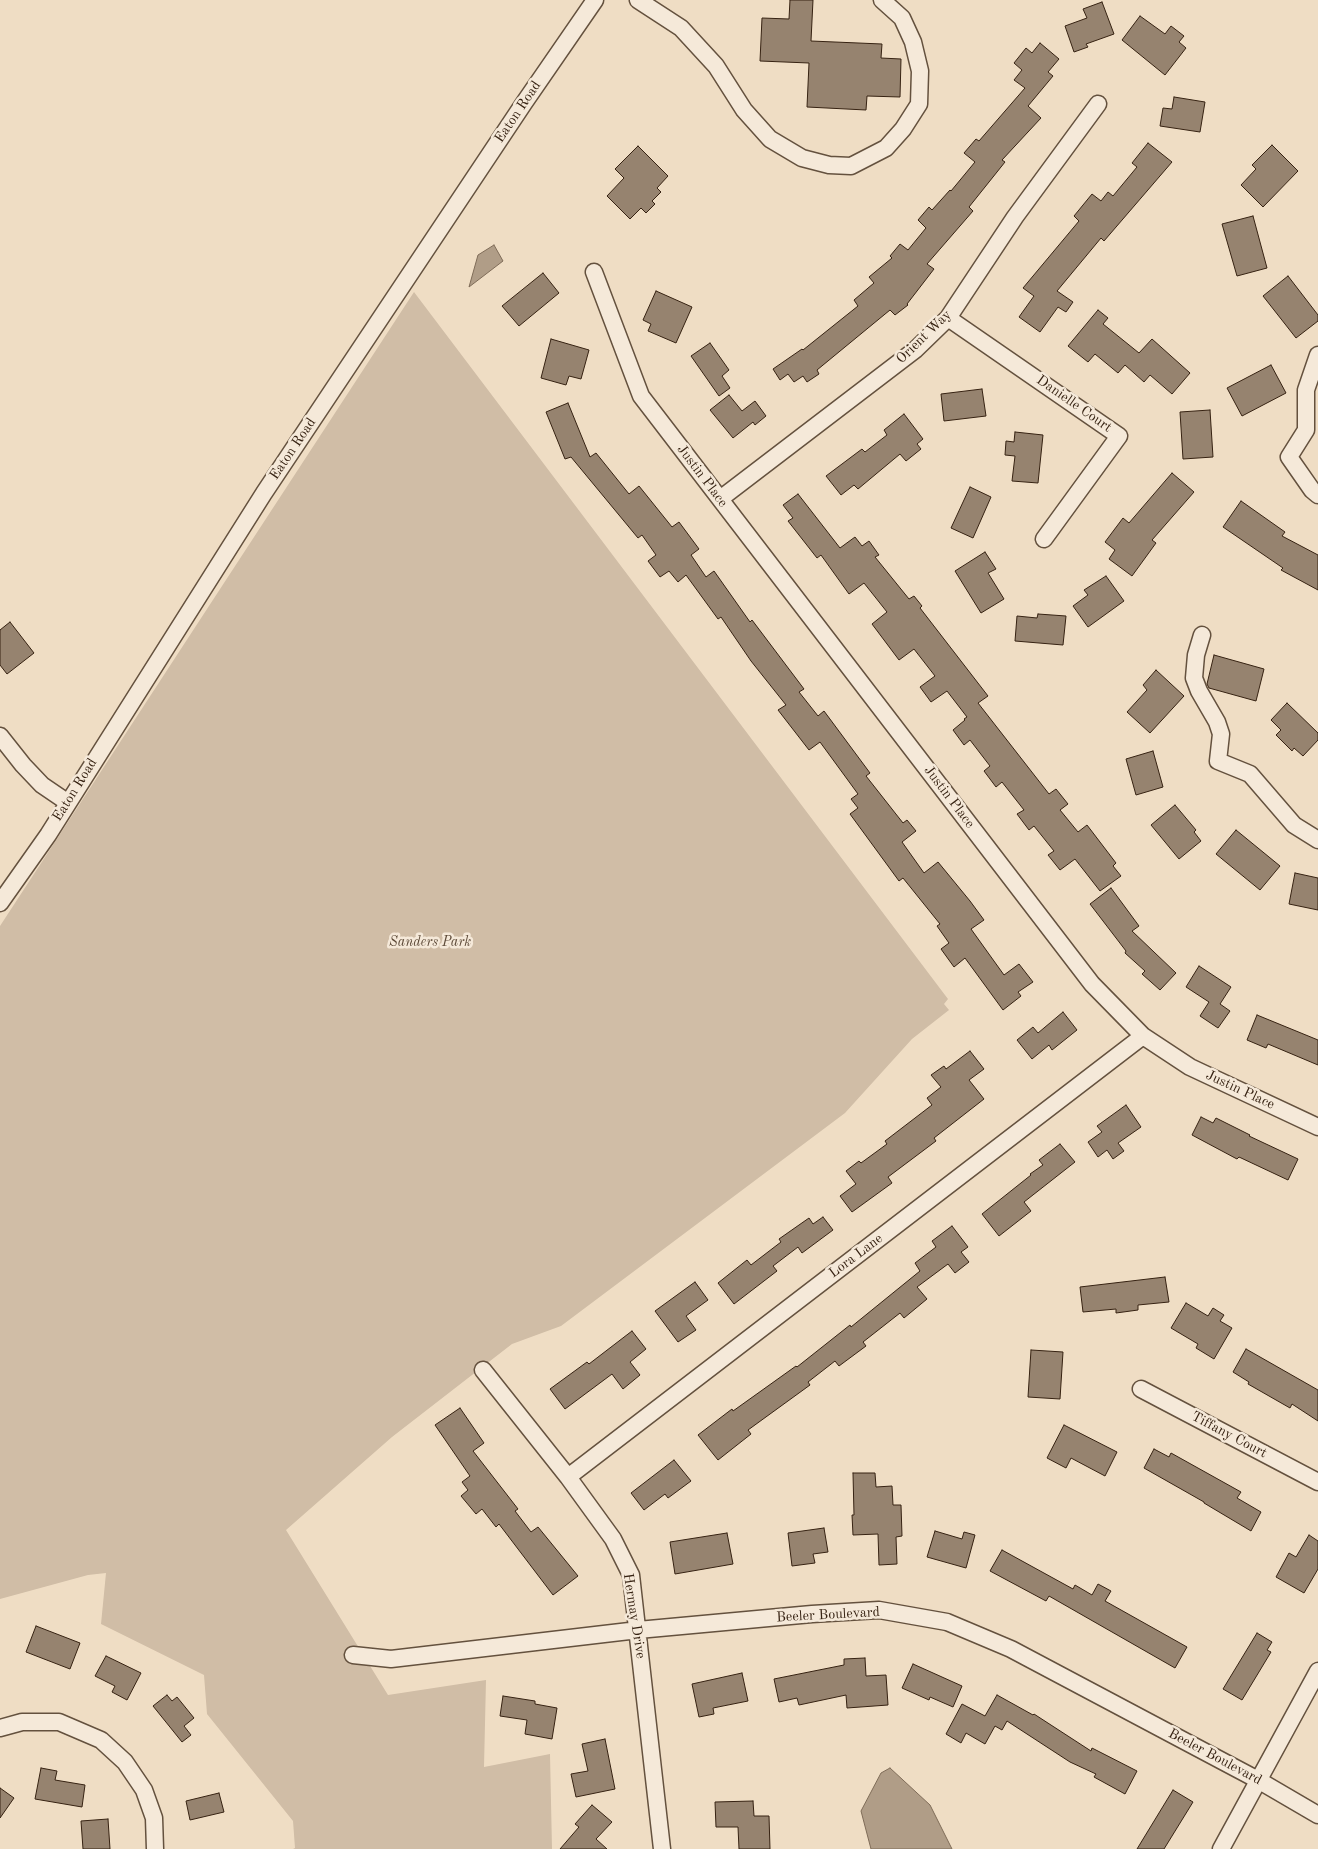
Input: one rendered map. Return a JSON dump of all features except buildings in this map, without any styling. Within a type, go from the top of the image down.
[{"type":"street","name":"Eaton Road","points":[[0,903],[48,835],[270,484],[524,103],[595,0]]},
{"type":"street","points":[[638,0],[681,28],[716,66],[744,110],[770,139],[802,158],[829,165],[851,166],[886,148],[904,129],[919,104],[920,71],[913,42],[902,18],[882,0]]},
{"type":"street","name":"Orient Way","points":[[720,499],[915,350],[948,318],[1015,217],[1098,104]]},
{"type":"street","name":"Justin Place","points":[[594,272],[641,396],[1092,984],[1143,1036],[1190,1066],[1318,1127]]},
{"type":"street","name":"Danielle Court","points":[[948,318],[1119,436],[1044,539]]},
{"type":"street","points":[[1318,355],[1306,390],[1306,430],[1289,457],[1312,490],[1318,495]]},
{"type":"street","points":[[1202,635],[1196,655],[1194,678],[1198,691],[1217,722],[1221,734],[1218,761],[1250,774],[1294,826],[1318,840]]},
{"type":"street","points":[[0,736],[42,786],[68,802]]},
{"type":"street","name":"Lora Lane","points":[[568,1477],[1143,1036]]},
{"type":"street","name":"Hermay Drive","points":[[483,1370],[568,1477],[613,1539],[631,1575],[662,1849]]},
{"type":"street","name":"Tiffany Court","points":[[1141,1389],[1318,1482]]},
{"type":"street","name":"Beeler Boulevard","points":[[353,1655],[391,1659],[638,1630],[812,1614],[879,1610],[946,1622],[1011,1649],[1258,1780],[1318,1815]]},
{"type":"street","points":[[1222,1849],[1318,1671]]},
{"type":"street","points":[[0,1728],[22,1722],[58,1722],[101,1740],[125,1762],[144,1790],[154,1818],[155,1849]]},
{"type":"green space","name":"Sanders Park","points":[[414,292],[948,999],[944,1004],[949,1010],[912,1039],[845,1113],[561,1326],[512,1344],[392,1437],[286,1530],[388,1695],[486,1680],[484,1767],[550,1754],[552,1849],[293,1849],[295,1848],[293,1821],[207,1714],[204,1675],[101,1624],[106,1573],[88,1575],[0,1599],[0,926]]},
{"type":"shaded area","points":[[494,245],[503,261],[469,287],[478,255]]},
{"type":"shaded area","points":[[890,1768],[930,1805],[952,1849],[871,1849],[861,1811],[881,1773]]}]
